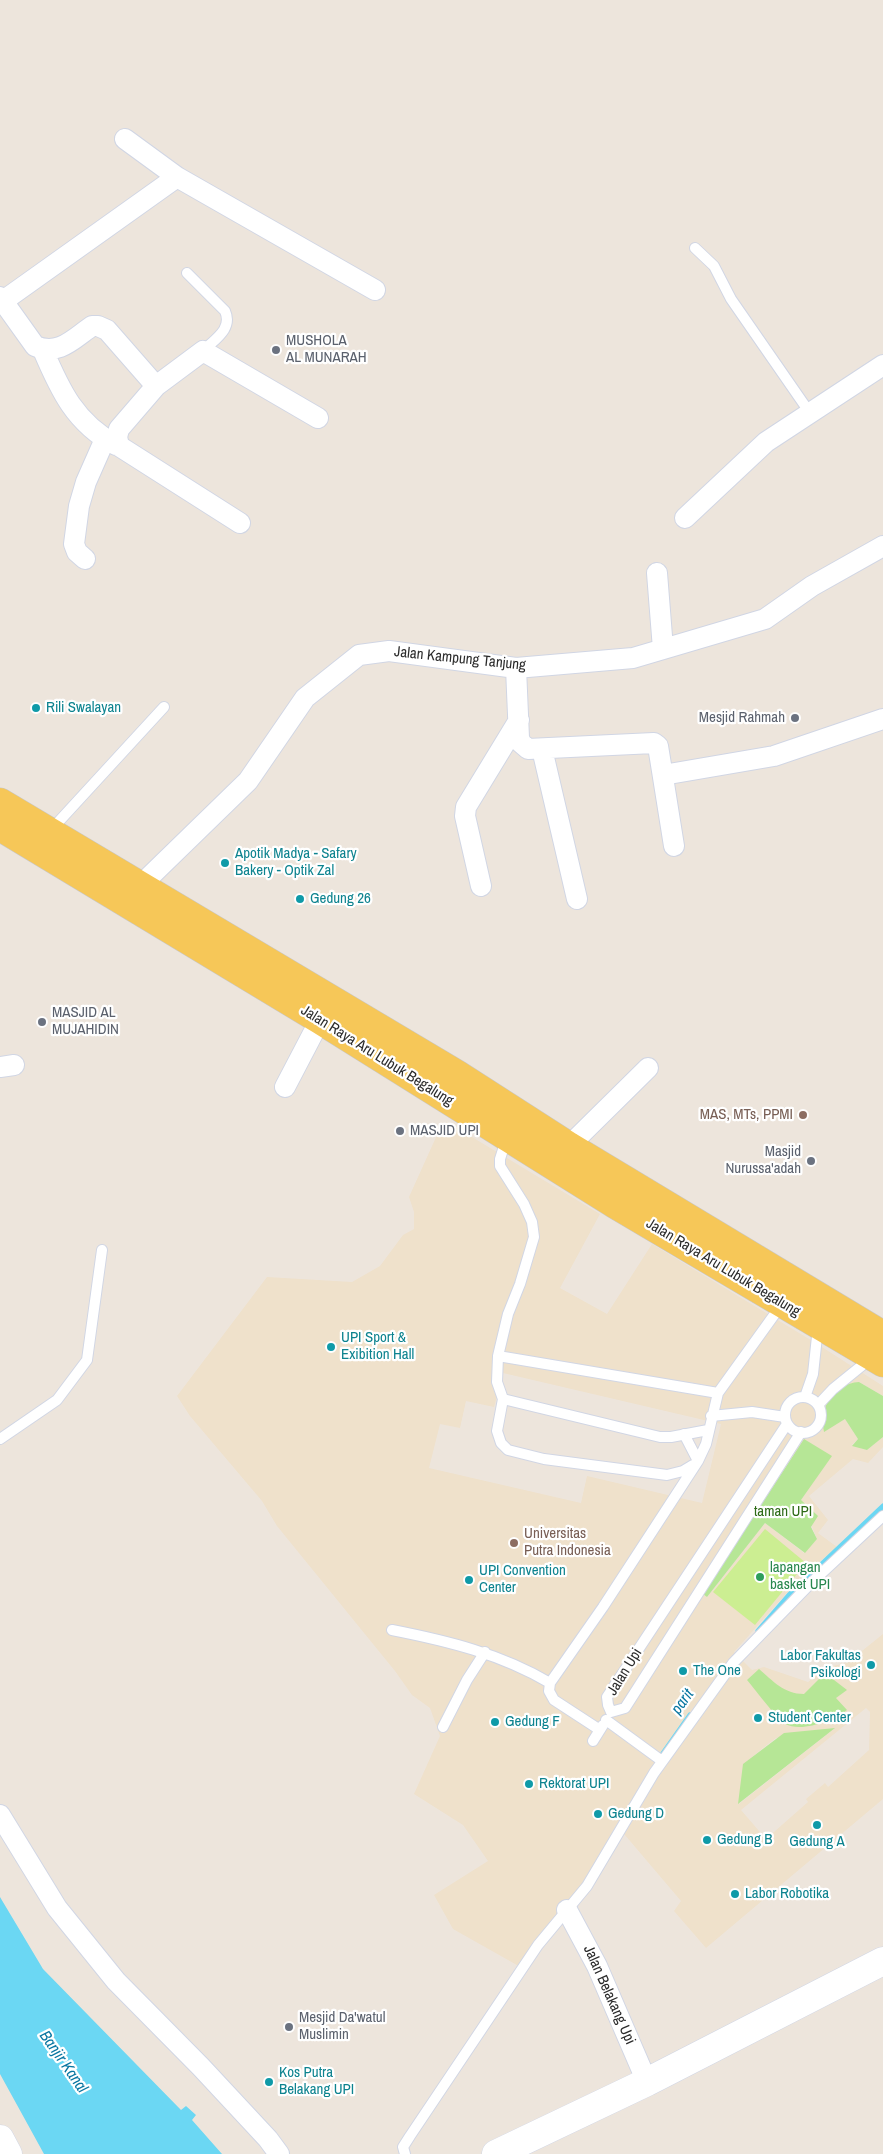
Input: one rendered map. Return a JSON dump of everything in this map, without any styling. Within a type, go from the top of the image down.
[{"type":"main road","name":"Jalan Raya Aru Lubuk Begalung","points":[[0,802],[49,833],[141,885],[457,1074],[880,1352]]},
{"type":"main road","name":"Jalan Raya Aru Lubuk Begalung","points":[[0,827],[320,1020],[614,1204],[783,1302],[818,1325],[880,1352]]},
{"type":"main road","points":[[444,1098],[457,1074]]},
{"type":"main road","points":[[496,2154],[647,2082],[883,1961]]},
{"type":"main road","points":[[0,2139],[8,2154]]},
{"type":"street","points":[[125,139],[177,177],[375,290]]},
{"type":"street","points":[[156,386],[107,330],[98,326],[92,326],[58,350],[43,350],[35,346],[2,299],[177,177]]},
{"type":"street","points":[[43,350],[57,383],[79,418],[112,443],[240,523]]},
{"type":"street","points":[[85,559],[77,552],[74,544],[79,506],[86,482],[117,437],[119,429],[156,386],[203,351],[318,418]]},
{"type":"street","points":[[685,518],[766,442],[883,365]]},
{"type":"street","name":"Jalan Kampung Tanjung","points":[[141,885],[248,781],[305,698],[359,655],[389,651],[516,668],[633,658],[765,619],[812,586],[883,546]]},
{"type":"street","points":[[658,574],[663,649]]},
{"type":"street","points":[[516,668],[520,743],[528,749],[654,743],[658,746],[674,846]]},
{"type":"street","points":[[663,775],[774,756],[883,719]]},
{"type":"street","points":[[481,886],[465,816],[466,807],[519,720]]},
{"type":"street","points":[[542,749],[577,899]]},
{"type":"street","points":[[285,1087],[320,1020]]},
{"type":"street","points":[[569,1146],[648,1068]]},
{"type":"street","points":[[0,1815],[57,1908],[116,1981],[201,2067],[268,2139],[279,2154]]},
{"type":"street","name":"Jalan Belakang Upi","points":[[567,1910],[597,1966],[647,2082]]},
{"type":"lane","points":[[695,248],[714,266],[731,299],[810,413]]},
{"type":"lane","points":[[187,274],[225,311],[228,317],[227,327],[203,351]]},
{"type":"lane","points":[[49,833],[164,707]]},
{"type":"lane","points":[[508,1136],[500,1159],[500,1166],[524,1204],[532,1222],[534,1237],[520,1284],[508,1314],[498,1356],[497,1382],[502,1399],[497,1431],[501,1443],[508,1450],[544,1459],[667,1475],[683,1471],[698,1462]]},
{"type":"lane","points":[[0,1439],[58,1400],[87,1360],[102,1250]]},
{"type":"lane","points":[[659,1758],[606,1721],[554,1700],[549,1691],[550,1683],[603,1607],[698,1462],[704,1448],[718,1393],[783,1302]]},
{"type":"lane","points":[[818,1325],[813,1374],[804,1397],[812,1399],[818,1405],[833,1388],[880,1352]]},
{"type":"lane","points":[[498,1356],[718,1393]]},
{"type":"lane","name":"Jalan Upi","points":[[606,1721],[607,1697],[786,1420],[785,1409],[790,1402],[804,1397]]},
{"type":"lane","points":[[502,1399],[660,1437],[671,1437],[708,1430]]},
{"type":"lane","name":"Jalan Upi","points":[[606,1721],[625,1708],[801,1432],[809,1432],[816,1427],[820,1420],[821,1412],[818,1405]]},
{"type":"lane","points":[[711,1416],[752,1412],[786,1420],[793,1430],[801,1432]]},
{"type":"lane","points":[[684,1434],[698,1462]]},
{"type":"lane","points":[[405,2154],[403,2147],[410,2136],[538,1945],[587,1886],[659,1758],[732,1663],[811,1583],[883,1516]]},
{"type":"lane","points":[[392,1630],[485,1652],[529,1670],[550,1683]]},
{"type":"lane","points":[[443,1727],[467,1680],[485,1652]]},
{"type":"lane","points":[[593,1741],[606,1721]]},
{"type":"shaded area","name":"Universitas Putra Indonesia","points":[[447,1122],[600,1214],[560,1288],[607,1314],[652,1244],[883,1386],[883,1396],[859,1382],[824,1431],[845,1419],[858,1439],[852,1445],[867,1450],[883,1437],[883,1447],[868,1463],[853,1459],[809,1496],[828,1520],[818,1533],[837,1547],[801,1577],[734,1652],[752,1670],[764,1667],[808,1682],[828,1667],[847,1663],[883,1634],[883,1799],[706,1948],[674,1911],[681,1901],[619,1828],[585,1883],[524,1969],[453,1929],[434,1895],[488,1861],[463,1825],[414,1794],[440,1736],[430,1708],[412,1695],[395,1671],[277,1526],[262,1501],[190,1416],[177,1396],[267,1277],[352,1282],[380,1266],[403,1235],[414,1229],[414,1212],[409,1197],[437,1135]],"holes":[[[503,1373],[721,1424],[702,1503],[587,1476],[581,1503],[429,1468],[440,1424],[460,1428],[466,1401],[494,1407]],[[804,1440],[831,1456],[801,1500],[817,1539],[804,1553],[765,1523],[707,1597],[703,1594]],[[866,1708],[870,1712],[869,1750],[828,1787],[825,1783],[806,1799],[808,1802],[766,1839],[741,1810]],[[834,1729],[739,1804],[744,1764],[776,1738]]]},
{"type":"green space","points":[[859,1382],[883,1396],[883,1437],[867,1450],[852,1446],[858,1439],[845,1419],[824,1432],[824,1414],[830,1398],[842,1387]]},
{"type":"green space","name":"taman UPI","points":[[804,1439],[832,1456],[801,1500],[818,1516],[811,1527],[817,1539],[805,1553],[765,1523],[707,1597],[703,1594]]},
{"type":"green space","name":"lapangan basket UPI","points":[[765,1529],[806,1563],[755,1625],[713,1592]]},
{"type":"green space","points":[[759,1669],[785,1689],[804,1694],[825,1673],[847,1690],[836,1698],[847,1710],[834,1718],[818,1724],[800,1727],[785,1724],[747,1680]]},
{"type":"green space","points":[[835,1728],[738,1804],[743,1764],[784,1733]]},
{"type":"water","name":"Banjir Kanal","points":[[0,1897],[43,1969],[181,2110],[186,2106],[196,2115],[192,2120],[222,2154],[44,2154],[0,2074]]},
{"type":"waterway","name":"parit","points":[[758,1631],[790,1594],[883,1506]]},
{"type":"waterway","name":"parit","points":[[659,1759],[690,1715]]},
{"type":"place","name":"MUSHOLA AL MUNARAH","points":[[276,350]]},
{"type":"place","name":"Rili Swalayan","points":[[36,708]]},
{"type":"place","name":"Mesjid Rahmah","points":[[795,718]]},
{"type":"place","name":"Apotik Madya - Safary Bakery - Optik Zal","points":[[225,863]]},
{"type":"place","name":"Gedung 26","points":[[300,899]]},
{"type":"place","name":"MASJID AL MUJAHIDIN","points":[[42,1022]]},
{"type":"place","name":"MAS, MTs, PPMI","points":[[803,1115]]},
{"type":"place","name":"MASJID UPI","points":[[400,1131]]},
{"type":"place","name":"Masjid Nurussa'adah","points":[[811,1161]]},
{"type":"place","name":"UPI Sport & Exibition Hall","points":[[331,1347]]},
{"type":"place","name":"Universitas Putra Indonesia","points":[[514,1543]]},
{"type":"place","name":"lapangan basket UPI","points":[[760,1577]]},
{"type":"place","name":"UPI Convention Center","points":[[469,1580]]},
{"type":"place","name":"Labor Fakultas Psikologi","points":[[871,1665]]},
{"type":"place","name":"The One","points":[[683,1671]]},
{"type":"place","name":"Student Center","points":[[758,1718]]},
{"type":"place","name":"Gedung F","points":[[495,1722]]},
{"type":"place","name":"Rektorat UPI","points":[[529,1784]]},
{"type":"place","name":"Gedung D","points":[[598,1814]]},
{"type":"place","name":"Gedung A","points":[[817,1825]]},
{"type":"place","name":"Gedung B","points":[[707,1840]]},
{"type":"place","name":"Labor Robotika","points":[[735,1894]]},
{"type":"place","name":"Mesjid Da'watul Muslimin","points":[[289,2027]]},
{"type":"place","name":"Kos Putra Belakang UPI","points":[[269,2082]]}]
